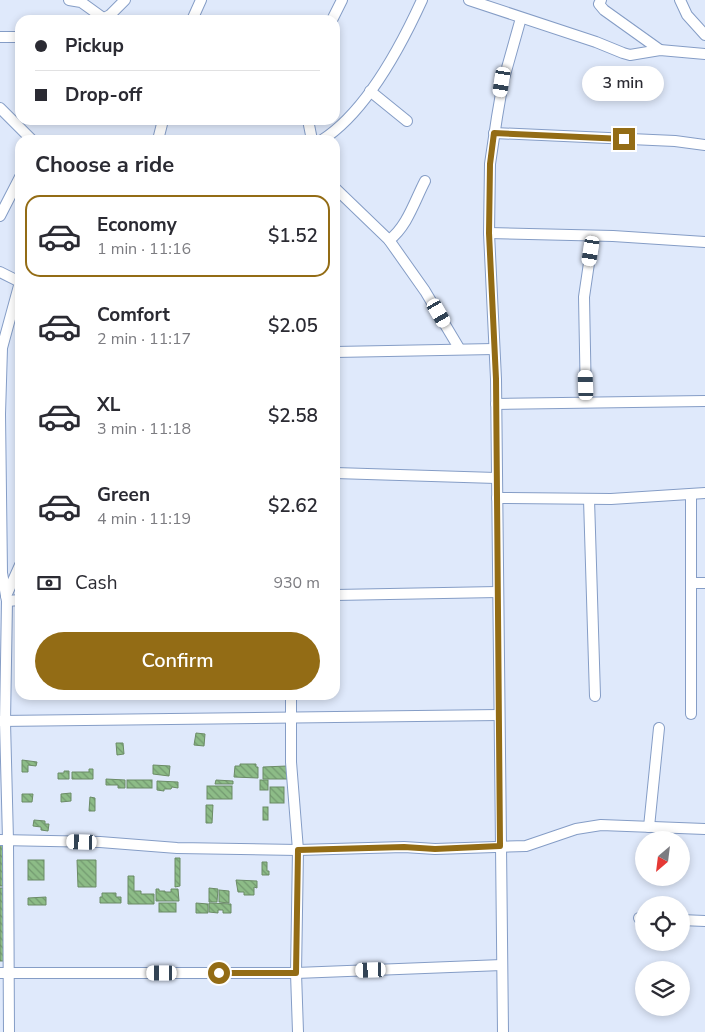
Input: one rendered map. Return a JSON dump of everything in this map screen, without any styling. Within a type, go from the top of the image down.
[{"type":"street","points":[[69,0],[80,1],[98,15]]},
{"type":"street","points":[[110,15],[125,0]]},
{"type":"street","points":[[194,15],[201,0]]},
{"type":"street","points":[[334,15],[342,0]]},
{"type":"street","points":[[328,135],[341,125],[370,91],[400,46],[422,0]]},
{"type":"street","points":[[469,0],[500,5],[521,18],[630,55],[660,50],[705,54]]},
{"type":"street","points":[[601,0],[599,4],[604,10],[660,50]]},
{"type":"street","points":[[680,0],[687,15],[705,35]]},
{"type":"street","points":[[503,1032],[496,404],[489,233],[490,164],[502,82],[521,18]]},
{"type":"street","points":[[0,37],[15,38]]},
{"type":"street","points":[[370,91],[407,122]]},
{"type":"street","points":[[0,108],[15,123]]},
{"type":"street","points":[[17,125],[27,135]]},
{"type":"street","points":[[494,133],[675,141],[705,145]]},
{"type":"street","points":[[389,240],[396,236],[402,228],[425,181]]},
{"type":"street","points":[[340,193],[389,240],[425,291],[459,348]]},
{"type":"street","points":[[0,216],[15,197]]},
{"type":"street","points":[[489,233],[613,236],[705,242]]},
{"type":"street","points":[[586,402],[584,297],[593,236]]},
{"type":"street","points":[[0,272],[15,280]]},
{"type":"street","points":[[9,1032],[4,973],[3,722],[6,598],[1,573],[0,414],[3,327],[15,295]]},
{"type":"street","points":[[340,352],[494,348]]},
{"type":"street","points":[[496,404],[705,400]]},
{"type":"street","points":[[340,473],[496,478]]},
{"type":"street","points":[[497,498],[589,499],[705,493]]},
{"type":"street","points":[[691,495],[691,714]]},
{"type":"street","points":[[589,499],[595,696]]},
{"type":"street","points":[[1,573],[15,566]]},
{"type":"street","points":[[6,598],[15,576]]},
{"type":"street","points":[[691,583],[705,584]]},
{"type":"street","points":[[340,595],[498,592]]},
{"type":"street","points":[[6,598],[15,599]]},
{"type":"street","points":[[291,700],[291,762],[298,850],[296,973],[298,1032]]},
{"type":"street","points":[[3,722],[499,715]]},
{"type":"street","points":[[649,827],[659,728]]},
{"type":"street","points":[[4,840],[100,842],[177,848],[298,850],[404,847],[435,849],[526,846],[576,828],[601,824],[705,829]]},
{"type":"street","points":[[690,920],[705,921]]},
{"type":"street","points":[[4,973],[296,973],[502,965]]},
{"type":"building","points":[[196,733],[205,734],[204,746],[194,745]]},
{"type":"building","points":[[116,743],[123,743],[124,754],[117,755]]},
{"type":"building","points":[[22,760],[37,762],[36,766],[28,765],[28,772],[22,772]]},
{"type":"building","points":[[240,764],[256,764],[256,767],[258,767],[258,778],[234,777],[235,766],[240,766]]},
{"type":"building","points":[[153,765],[170,766],[169,776],[153,774]]},
{"type":"building","points":[[287,766],[288,779],[263,779],[263,767]]},
{"type":"building","points":[[89,769],[93,769],[93,779],[72,779],[72,772],[89,772]]},
{"type":"building","points":[[64,771],[69,771],[69,779],[58,779],[58,773],[64,773]]},
{"type":"building","points":[[106,779],[125,780],[125,788],[118,788],[118,785],[106,785]]},
{"type":"building","points":[[127,780],[152,780],[152,788],[127,788]]},
{"type":"building","points":[[216,780],[233,781],[233,784],[215,784]]},
{"type":"building","points":[[260,780],[268,780],[268,790],[260,790]]},
{"type":"building","points":[[157,781],[178,782],[178,788],[172,787],[171,789],[164,789],[164,791],[157,790]]},
{"type":"building","points":[[207,786],[232,786],[232,799],[207,799]]},
{"type":"building","points":[[270,787],[284,787],[284,803],[270,803]]},
{"type":"building","points":[[71,793],[71,801],[61,802],[61,794]]},
{"type":"building","points":[[22,794],[33,794],[32,802],[22,802]]},
{"type":"building","points":[[90,797],[95,798],[95,811],[89,811]]},
{"type":"building","points":[[206,805],[213,805],[212,823],[206,823]]},
{"type":"building","points":[[263,807],[268,807],[268,820],[263,820]]},
{"type":"building","points":[[34,820],[45,821],[45,824],[49,824],[48,831],[41,830],[41,827],[33,826]]},
{"type":"building","points":[[0,842],[3,842],[3,886],[0,886]]},
{"type":"building","points":[[175,858],[180,858],[180,886],[175,887]]},
{"type":"building","points":[[28,860],[44,860],[44,880],[28,880]]},
{"type":"building","points":[[77,860],[96,860],[96,887],[78,887]]},
{"type":"building","points":[[262,862],[267,862],[269,875],[262,875]]},
{"type":"building","points":[[128,876],[134,876],[134,891],[141,891],[141,894],[154,894],[154,904],[128,904]]},
{"type":"building","points":[[236,880],[257,881],[257,888],[254,887],[254,895],[244,895],[244,892],[238,892]]},
{"type":"building","points":[[0,888],[3,888],[4,961],[0,961]]},
{"type":"building","points":[[209,888],[218,889],[217,902],[209,902]]},
{"type":"building","points":[[156,889],[171,892],[171,889],[178,889],[179,901],[156,901]]},
{"type":"building","points":[[219,890],[229,891],[229,903],[219,902]]},
{"type":"building","points":[[102,893],[116,893],[116,897],[121,897],[121,903],[100,903]]},
{"type":"building","points":[[46,897],[46,905],[28,905],[28,898]]},
{"type":"building","points":[[159,903],[176,903],[176,912],[159,912]]},
{"type":"building","points":[[196,903],[208,904],[208,913],[196,913]]},
{"type":"building","points":[[209,903],[231,904],[231,913],[223,913],[223,910],[218,910],[218,913],[209,912]]},
{"type":"route","points":[[219,973],[296,973],[298,850],[404,847],[435,849],[500,846],[496,379],[489,233],[490,164],[494,133],[624,139]]}]
